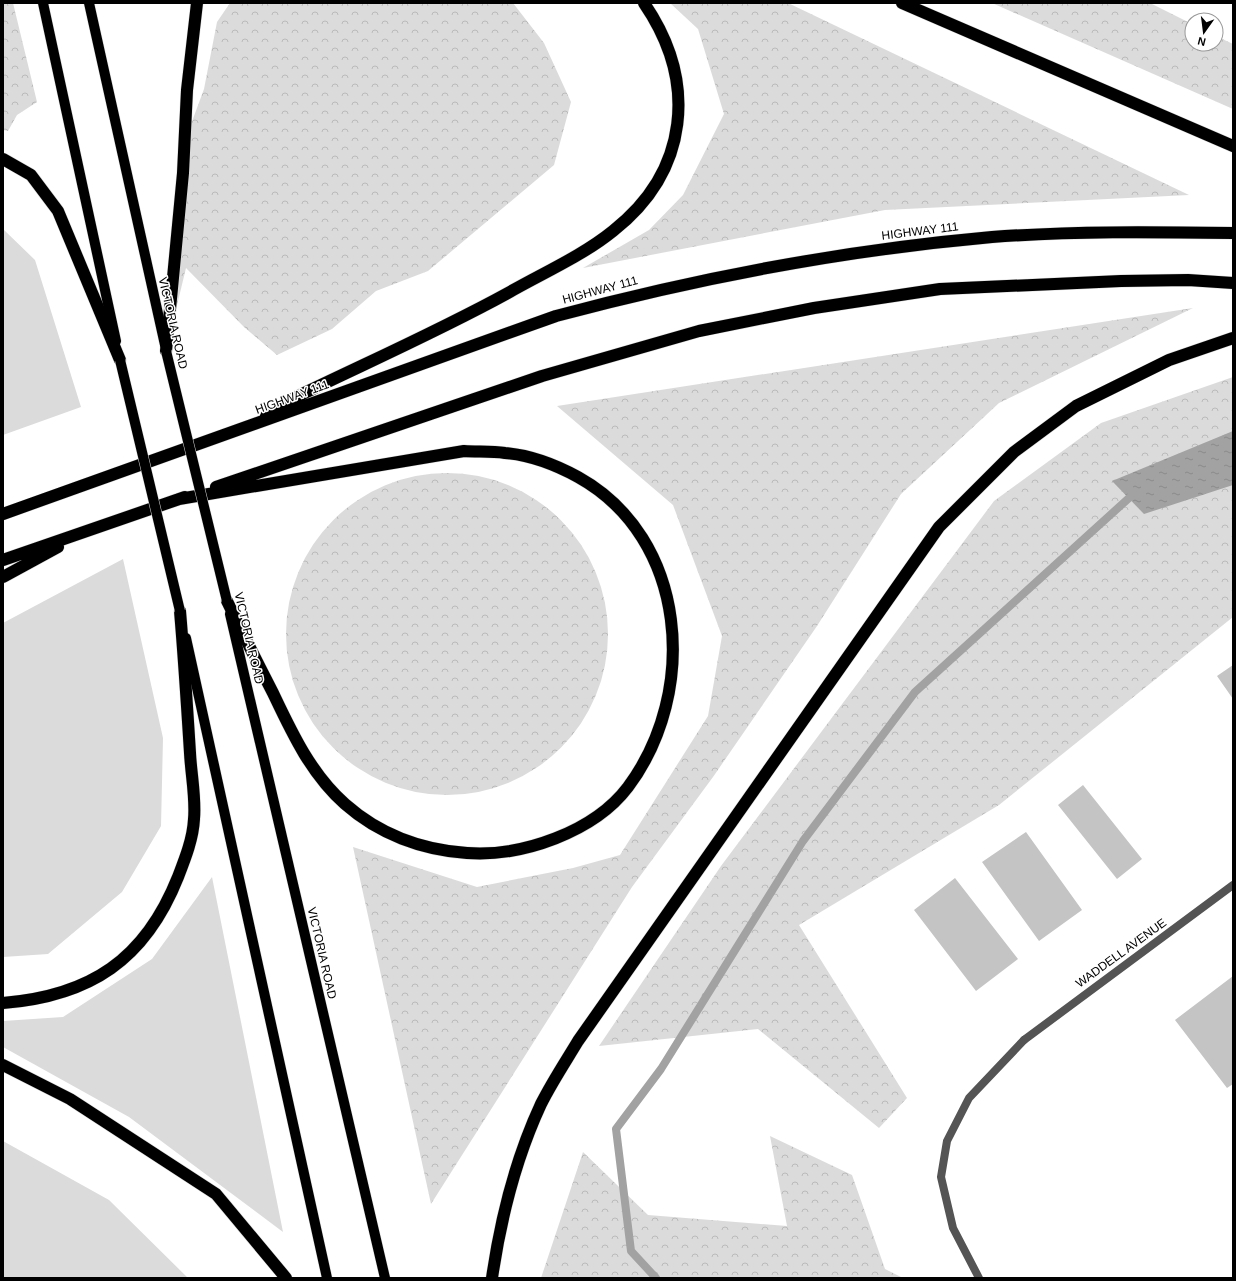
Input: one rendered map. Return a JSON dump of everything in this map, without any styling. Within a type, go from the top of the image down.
[{"type":"highway","points":[[166,351],[183,173],[187,90],[197,3]]},
{"type":"highway","points":[[247,428],[294,398],[477,310],[585,250],[612,232],[635,212],[665,170],[677,123],[679,98],[677,74],[669,49],[657,22],[644,3]]},
{"type":"highway","points":[[902,3],[1233,146]]},
{"type":"highway","points":[[3,159],[32,175],[58,211],[120,360]]},
{"type":"highway","name":"HIGHWAY 111","points":[[3,514],[247,428],[556,316],[643,293],[818,259],[910,246],[994,237],[1133,232],[1233,233]]},
{"type":"highway","points":[[3,560],[542,376],[699,331],[814,308],[940,289],[1121,281],[1188,280],[1233,283]]},
{"type":"highway","points":[[492,1278],[499,1230],[517,1161],[542,1102],[578,1041],[939,527],[1014,452],[1076,406],[1169,360],[1233,338]]},
{"type":"highway","points":[[179,499],[464,451],[506,453],[543,462],[577,477],[602,493],[627,516],[659,570],[669,604],[673,636],[673,669],[670,697],[659,732],[646,759],[626,789],[597,816],[556,838],[528,848],[490,855],[453,852],[426,846],[382,830],[346,804],[321,779],[299,747],[227,601]]},
{"type":"highway","points":[[3,507],[29,505]]},
{"type":"highway","points":[[3,577],[89,530]]},
{"type":"highway","points":[[3,1003],[32,1001],[66,992],[96,978],[123,960],[149,930],[170,897],[187,854],[194,819],[180,611]]},
{"type":"highway","points":[[3,1065],[70,1099],[216,1194],[286,1278]]},
{"type":"main road","points":[[43,3],[120,360],[180,611],[326,1278]]},
{"type":"main road","name":"VICTORIA ROAD","points":[[89,3],[166,351],[227,601],[384,1278]]},
{"type":"street","name":"WADDELL AVENUE","points":[[979,1278],[954,1228],[942,1177],[947,1141],[969,1098],[1024,1040],[1233,885]]},
{"type":"green space","points":[[3,3],[13,3],[37,102],[17,115],[8,131],[3,130]]},
{"type":"green space","points":[[230,3],[513,3],[544,43],[571,102],[554,165],[428,271],[376,291],[332,329],[277,355],[244,327],[186,268],[166,351],[187,135],[204,89],[217,22]]},
{"type":"green space","points":[[670,3],[788,3],[1189,195],[885,210],[583,268],[649,230],[683,195],[724,114],[698,29]]},
{"type":"green space","points":[[992,3],[1150,3],[1184,20],[1184,52],[1224,52],[1224,40],[1233,44],[1233,109]]},
{"type":"green space","points":[[3,229],[35,260],[81,407],[3,435]]},
{"type":"green space","points":[[1193,308],[999,403],[901,494],[817,626],[713,777],[632,887],[431,1204],[353,847],[477,887],[573,868],[620,855],[708,716],[722,636],[673,505],[557,406]]},
{"type":"green space","points":[[1233,377],[1233,617],[999,805],[799,925],[907,1098],[879,1128],[758,1029],[599,1046],[721,866],[994,501],[1101,423]]},
{"type":"green space","points":[[447,473],[478,476],[509,485],[536,500],[561,520],[581,545],[596,572],[605,603],[608,634],[605,665],[596,696],[581,723],[561,748],[536,768],[509,783],[478,792],[447,795],[416,792],[385,783],[358,768],[333,748],[313,723],[298,696],[289,665],[286,634],[289,603],[298,572],[313,545],[333,520],[358,500],[385,485],[416,476]]},
{"type":"green space","points":[[123,559],[163,738],[161,826],[122,892],[48,954],[3,957],[3,623]]},
{"type":"green space","points":[[212,877],[283,1232],[129,1117],[3,1047],[3,1021],[63,1017],[152,959]]},
{"type":"green space","points":[[770,1136],[852,1175],[885,1269],[903,1278],[541,1278],[583,1152],[648,1215],[787,1226]]},
{"type":"green space","points":[[3,1141],[109,1200],[188,1278],[3,1278]]},
{"type":"water","points":[[1233,431],[1233,485],[1144,514],[1112,481]]},
{"type":"building","points":[[1233,665],[1233,699],[1217,676]]},
{"type":"building","points":[[1083,785],[1142,859],[1117,879],[1058,805]]},
{"type":"building","points":[[1026,832],[1082,910],[1039,941],[982,862]]},
{"type":"building","points":[[955,878],[1018,959],[976,991],[914,910]]},
{"type":"building","points":[[1233,976],[1233,1084],[1227,1088],[1175,1020]]},
{"type":"waterway","points":[[656,1278],[631,1251],[616,1129],[661,1069],[803,841],[915,692],[1129,498]]}]
